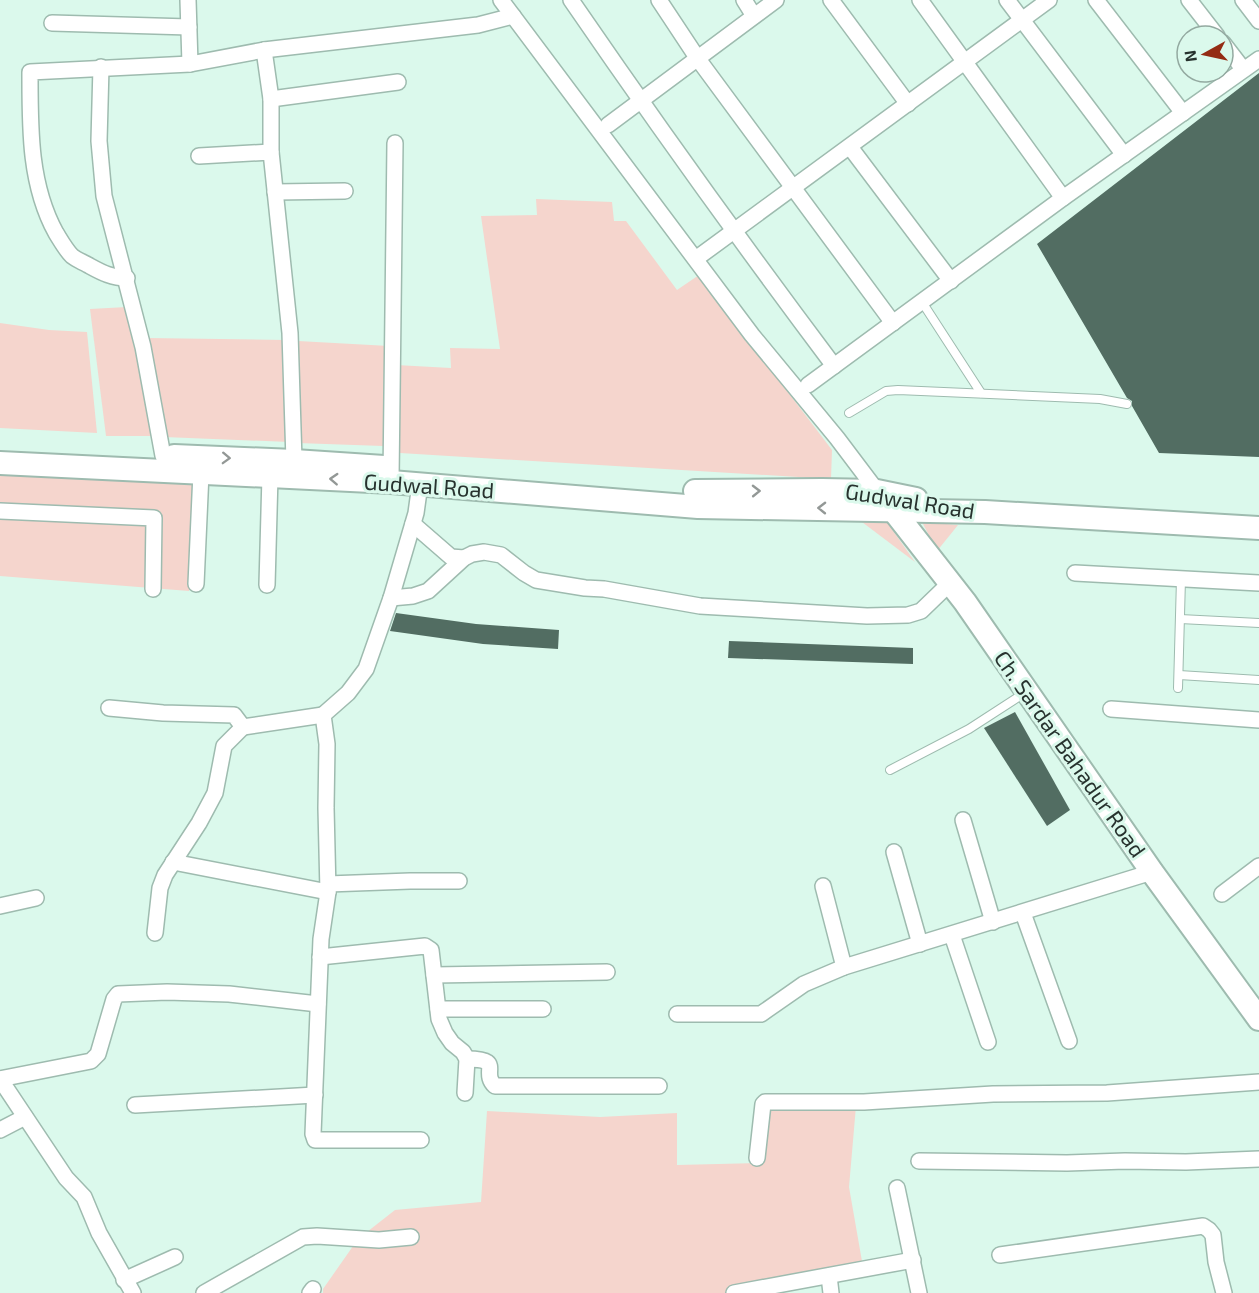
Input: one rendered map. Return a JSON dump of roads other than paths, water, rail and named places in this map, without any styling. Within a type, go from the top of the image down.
[{"type":"main road","name":"Gudwal Road","points":[[0,448],[294,460],[391,475],[420,484],[698,507],[986,512]]},
{"type":"main road","name":"Gudwal Road","points":[[0,463],[270,476],[391,475],[699,492],[822,489],[877,491],[986,512]]},
{"type":"main road","name":"Ch. Sardar Bahadur Road","points":[[877,491],[951,583],[1152,872],[1259,1019]]},
{"type":"main road","points":[[986,512],[1259,528]]},
{"type":"street","points":[[188,0],[190,64]]},
{"type":"street","points":[[501,0],[752,335],[837,438],[877,491]]},
{"type":"street","points":[[571,0],[734,233],[834,366]]},
{"type":"street","points":[[660,0],[698,58],[893,323]]},
{"type":"street","points":[[744,0],[754,16]]},
{"type":"street","points":[[608,125],[776,0]]},
{"type":"street","points":[[831,0],[908,104]]},
{"type":"street","points":[[920,0],[1063,198]]},
{"type":"street","points":[[1007,0],[1124,155]]},
{"type":"street","points":[[700,255],[734,233],[1049,0]]},
{"type":"street","points":[[1096,0],[1183,113]]},
{"type":"street","points":[[1189,0],[1208,24]]},
{"type":"street","points":[[1243,0],[1259,21]]},
{"type":"street","points":[[127,278],[106,275],[72,256],[47,217],[39,194],[34,167],[30,130],[30,72],[190,64],[264,50],[478,25],[513,16]]},
{"type":"street","points":[[52,23],[189,27]]},
{"type":"street","points":[[264,50],[271,99],[275,192],[290,333],[294,460]]},
{"type":"street","points":[[1235,58],[1244,69]]},
{"type":"street","points":[[808,385],[1259,58]]},
{"type":"street","points":[[101,67],[99,141],[104,196],[143,347],[163,456]]},
{"type":"street","points":[[271,99],[398,82]]},
{"type":"street","points":[[391,475],[395,143]]},
{"type":"street","points":[[850,147],[951,281]]},
{"type":"street","points":[[199,156],[272,152]]},
{"type":"street","points":[[275,192],[345,191]]},
{"type":"street","points":[[196,584],[201,473]]},
{"type":"street","points":[[267,585],[270,476]]},
{"type":"street","points":[[155,933],[160,888],[165,874],[199,823],[215,793],[224,746],[243,727],[323,715],[348,693],[366,669],[391,598],[413,524],[420,484]]},
{"type":"street","points":[[0,511],[154,518],[153,589]]},
{"type":"street","points":[[413,524],[452,556],[464,558]]},
{"type":"street","points":[[391,598],[413,596],[428,591],[464,558],[484,552],[501,555],[536,580],[700,606],[867,616],[908,615],[921,611],[951,583]]},
{"type":"street","points":[[1075,573],[1259,583]]},
{"type":"street","points":[[110,708],[163,713],[234,715],[243,727]]},
{"type":"street","points":[[1111,709],[1259,720]]},
{"type":"street","points":[[323,715],[327,744],[328,888],[318,1004],[313,1134],[315,1140],[421,1140]]},
{"type":"street","points":[[963,820],[993,922]]},
{"type":"street","points":[[894,852],[920,945]]},
{"type":"street","points":[[173,862],[328,888],[410,881],[459,881]]},
{"type":"street","points":[[1222,894],[1259,866]]},
{"type":"street","points":[[677,1014],[761,1014],[804,984],[844,968],[1152,872]]},
{"type":"street","points":[[823,886],[844,968]]},
{"type":"street","points":[[0,906],[36,898]]},
{"type":"street","points":[[1023,913],[1070,1041]]},
{"type":"street","points":[[952,935],[988,1042]]},
{"type":"street","points":[[321,957],[424,946],[431,950],[440,1019],[445,1033],[468,1059],[465,1093]]},
{"type":"street","points":[[434,975],[607,972]]},
{"type":"street","points":[[133,1293],[99,1233],[84,1197],[66,1178],[0,1079],[91,1061],[98,1054],[114,999],[118,994],[167,992],[229,994],[318,1004]]},
{"type":"street","points":[[438,1009],[543,1009]]},
{"type":"street","points":[[468,1059],[481,1059],[488,1062],[490,1080],[495,1086],[659,1086]]},
{"type":"street","points":[[757,1158],[765,1102],[864,1102],[993,1094],[1107,1093],[1259,1082]]},
{"type":"street","points":[[135,1105],[315,1095]]},
{"type":"street","points":[[0,1130],[25,1117]]},
{"type":"street","points":[[919,1161],[1067,1163],[1259,1159]]},
{"type":"street","points":[[897,1188],[920,1293]]},
{"type":"street","points":[[1000,1255],[1203,1226],[1213,1235],[1216,1262],[1224,1293]]},
{"type":"street","points":[[204,1293],[303,1237],[379,1240],[411,1237]]},
{"type":"street","points":[[124,1280],[175,1257]]},
{"type":"street","points":[[734,1293],[913,1260]]},
{"type":"street","points":[[829,1276],[831,1293]]},
{"type":"lane","points":[[922,302],[981,393]]},
{"type":"lane","points":[[849,413],[886,391],[1100,399],[1127,404]]},
{"type":"lane","points":[[1178,688],[1181,579]]},
{"type":"lane","points":[[1180,619],[1259,623]]},
{"type":"lane","points":[[1179,675],[1259,680]]},
{"type":"lane","points":[[890,770],[969,729],[1027,691]]}]
